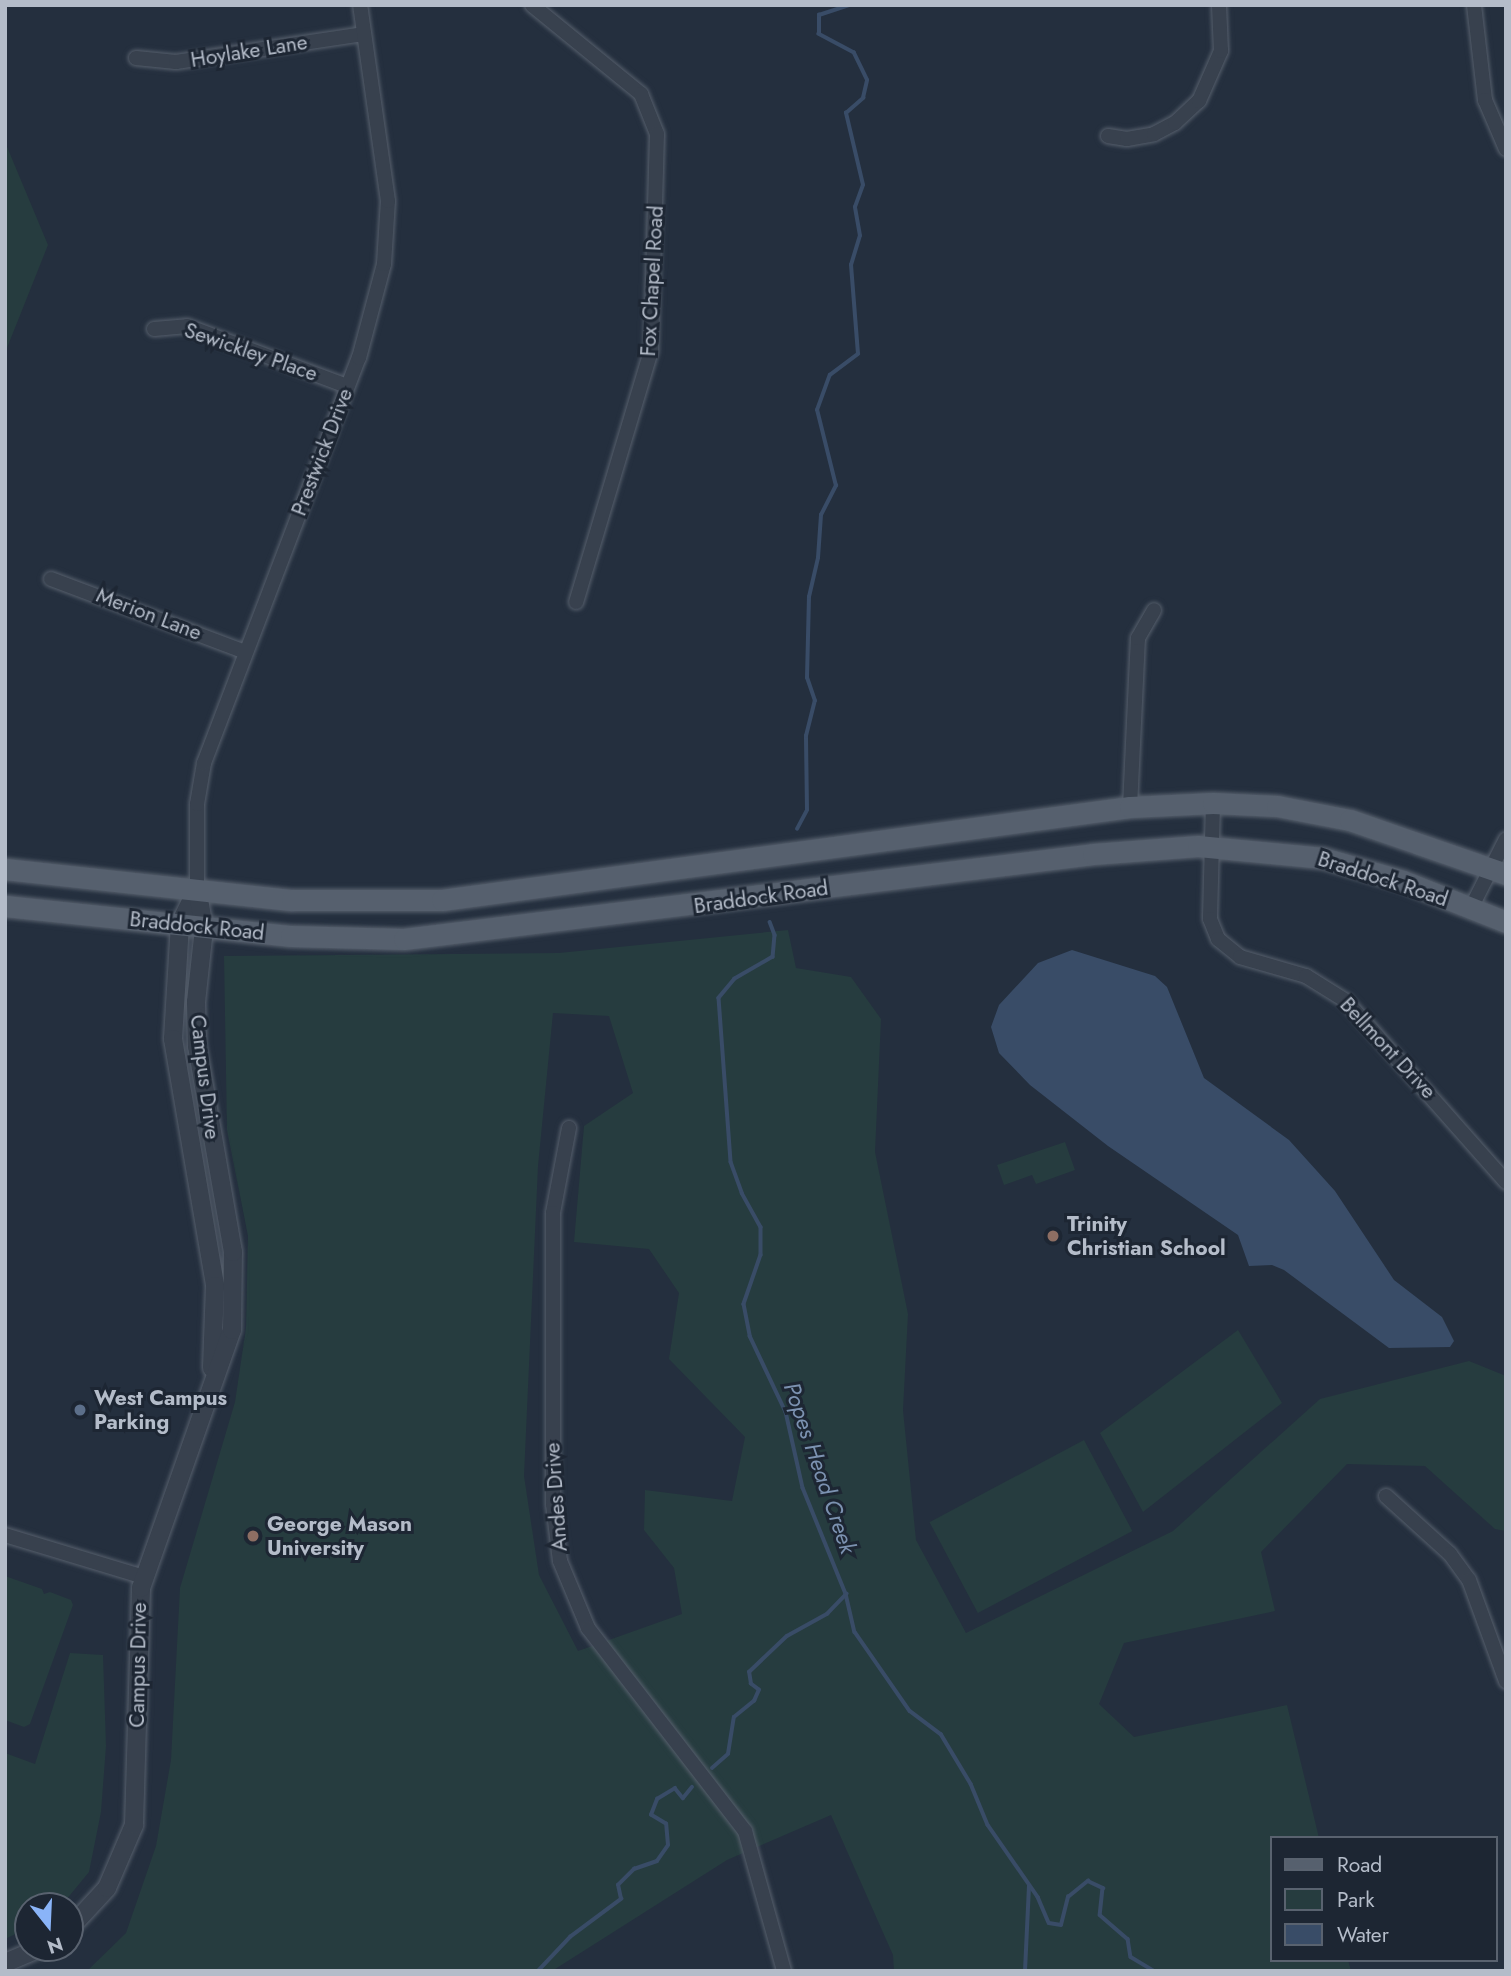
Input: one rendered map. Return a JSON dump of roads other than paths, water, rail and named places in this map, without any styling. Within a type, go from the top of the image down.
[{"type":"main road","name":"Braddock Road","points":[[5,869],[335,903],[442,900],[1130,807],[1213,803],[1277,806],[1350,820],[1499,871]]},
{"type":"main road","name":"Braddock Road","points":[[5,906],[204,928],[358,939],[454,936],[1065,858],[1211,846],[1323,858],[1403,881],[1506,922]]},
{"type":"street","name":"Prestwick Drive","points":[[197,889],[201,778],[377,300],[388,227],[386,172],[360,5]]},
{"type":"street","name":"Fox Chapel Road","points":[[532,5],[641,94],[657,134],[651,351],[576,602]]},
{"type":"street","points":[[1108,136],[1127,139],[1154,134],[1175,123],[1199,101],[1221,51],[1219,5]]},
{"type":"street","points":[[1474,5],[1485,100],[1506,149]]},
{"type":"street","name":"Hoylake Lane","points":[[136,58],[176,62],[363,34]]},
{"type":"street","name":"Sewickley Place","points":[[154,330],[187,326],[347,386]]},
{"type":"street","name":"Merion Lane","points":[[51,579],[246,652]]},
{"type":"street","points":[[1130,807],[1138,638],[1154,610]]},
{"type":"street","name":"Bellmont Drive","points":[[1213,803],[1210,919],[1226,948],[1240,957],[1306,976],[1346,1001],[1506,1182]]},
{"type":"street","points":[[1471,908],[1499,871],[1506,839]]},
{"type":"street","name":"Campus Drive","points":[[197,889],[180,924],[173,1039],[215,1286],[211,1394]]},
{"type":"street","name":"Campus Drive","points":[[84,1913],[107,1888],[134,1825],[138,1798],[136,1620],[144,1577],[232,1331],[235,1281],[230,1229],[197,1046],[196,1002],[204,928],[197,889]]},
{"type":"street","name":"Andes Drive","points":[[569,1128],[554,1191],[552,1226],[553,1504],[560,1561],[588,1628],[745,1831],[785,1971]]},
{"type":"street","points":[[1386,1496],[1450,1554],[1469,1580],[1506,1681]]},
{"type":"street","points":[[5,1535],[144,1577]]},
{"type":"water","points":[[1072,950],[1155,976],[1167,987],[1204,1078],[1289,1140],[1335,1191],[1394,1280],[1442,1317],[1454,1341],[1450,1347],[1389,1348],[1284,1270],[1272,1265],[1249,1266],[1238,1235],[1108,1146],[1030,1085],[999,1053],[991,1027],[999,1005],[1038,963]]},
{"type":"waterway","name":"Popes Head Creek","points":[[797,829],[807,810],[806,736],[815,701],[807,678],[809,597],[818,558],[821,515],[836,486],[817,410],[830,375],[858,354],[851,265],[860,236],[855,207],[863,185],[846,113],[863,98],[867,80],[854,53],[819,34],[819,15],[849,5]]},
{"type":"waterway","name":"Popes Head Creek","points":[[770,922],[775,935],[773,957],[735,979],[719,998],[731,1162],[742,1193],[761,1227],[761,1255],[744,1304],[750,1336],[786,1412],[803,1488],[846,1594],[855,1632],[910,1711],[941,1734],[971,1784],[988,1825],[1038,1897],[1049,1923],[1061,1925],[1068,1897],[1088,1881],[1103,1888],[1100,1915],[1128,1939],[1131,1957],[1154,1971]]},
{"type":"waterway","points":[[712,1768],[728,1754],[734,1717],[754,1701],[759,1690],[751,1684],[749,1672],[787,1636],[827,1614],[846,1594]]},
{"type":"waterway","points":[[538,1971],[570,1937],[621,1899],[618,1885],[634,1869],[657,1861],[668,1845],[666,1824],[651,1815],[657,1799],[675,1788],[683,1798],[692,1787]]},
{"type":"waterway","name":"Popes Head Creek","points":[[1025,1971],[1029,1886]]},
{"type":"place","name":"Trinity Christian School","points":[[1053,1236]]},
{"type":"place","name":"West Campus Parking","points":[[80,1410]]},
{"type":"place","name":"George Mason University","points":[[253,1536]]}]
